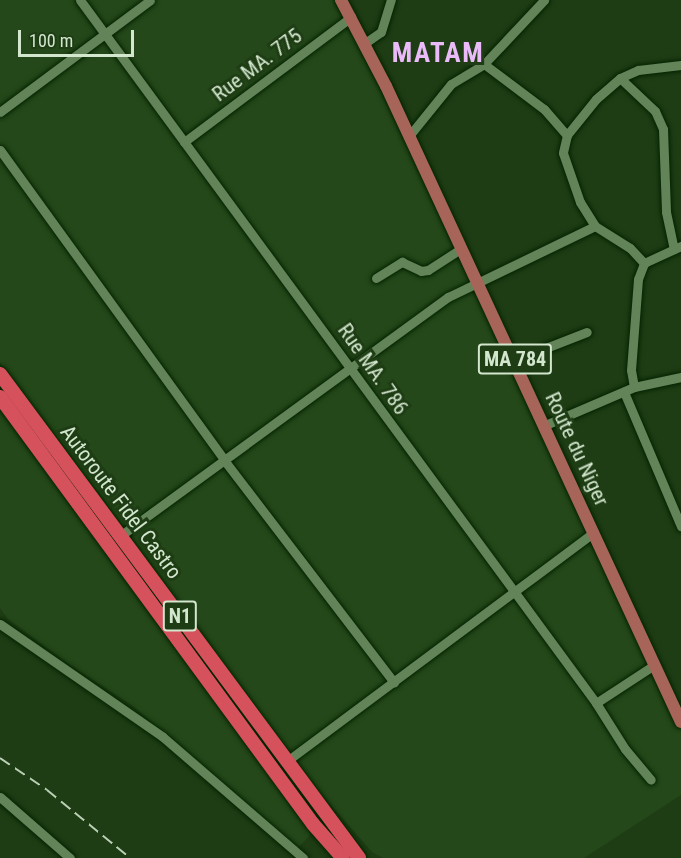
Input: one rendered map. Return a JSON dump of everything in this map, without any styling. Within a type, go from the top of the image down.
[{"type":"highway","name":"Autoroute Fidel Castro","points":[[0,374],[359,858]]},
{"type":"highway","name":"Autoroute Fidel Castro","points":[[0,397],[314,824],[343,858]]},
{"type":"main road","name":"Route du Niger","points":[[341,0],[365,43],[515,360],[543,426],[681,722]]},
{"type":"street","name":"Rue MA. 786","points":[[80,0],[513,593],[596,703],[625,749],[651,780]]},
{"type":"street","points":[[0,112],[150,0]]},
{"type":"street","points":[[365,43],[381,32],[391,0]]},
{"type":"street","points":[[409,136],[451,84],[484,64],[544,0]]},
{"type":"street","name":"Rue MA. 775","points":[[184,142],[351,16]]},
{"type":"street","points":[[484,64],[544,109],[567,135]]},
{"type":"street","points":[[644,263],[630,248],[596,226],[569,174],[563,153],[567,135],[620,78],[638,70],[681,65]]},
{"type":"street","points":[[620,78],[655,111],[663,129],[666,212],[677,247],[644,263],[638,279],[631,370],[634,387]]},
{"type":"street","points":[[0,150],[224,460],[393,682]]},
{"type":"street","points":[[120,536],[350,367],[476,281],[596,226]]},
{"type":"street","points":[[376,278],[402,262],[428,270],[462,248]]},
{"type":"street","points":[[515,360],[587,332]]},
{"type":"street","points":[[543,426],[634,387],[681,377]]},
{"type":"street","points":[[624,392],[681,526]]},
{"type":"street","points":[[287,761],[594,532]]},
{"type":"street","points":[[0,624],[163,737],[303,858]]},
{"type":"street","points":[[596,703],[654,664]]},
{"type":"street","points":[[0,797],[70,858]]},
{"type":"shaded area","points":[[0,0],[341,0],[681,722],[681,795],[584,858],[383,858],[372,852],[300,770],[230,681],[0,362]]},
{"type":"shaded area","points":[[0,408],[312,833],[298,848],[133,706],[70,665],[8,619],[0,608]]},
{"type":"railway","points":[[0,758],[47,790],[130,858]]},
{"type":"district","name":"MATAM","points":[[438,54]]}]
